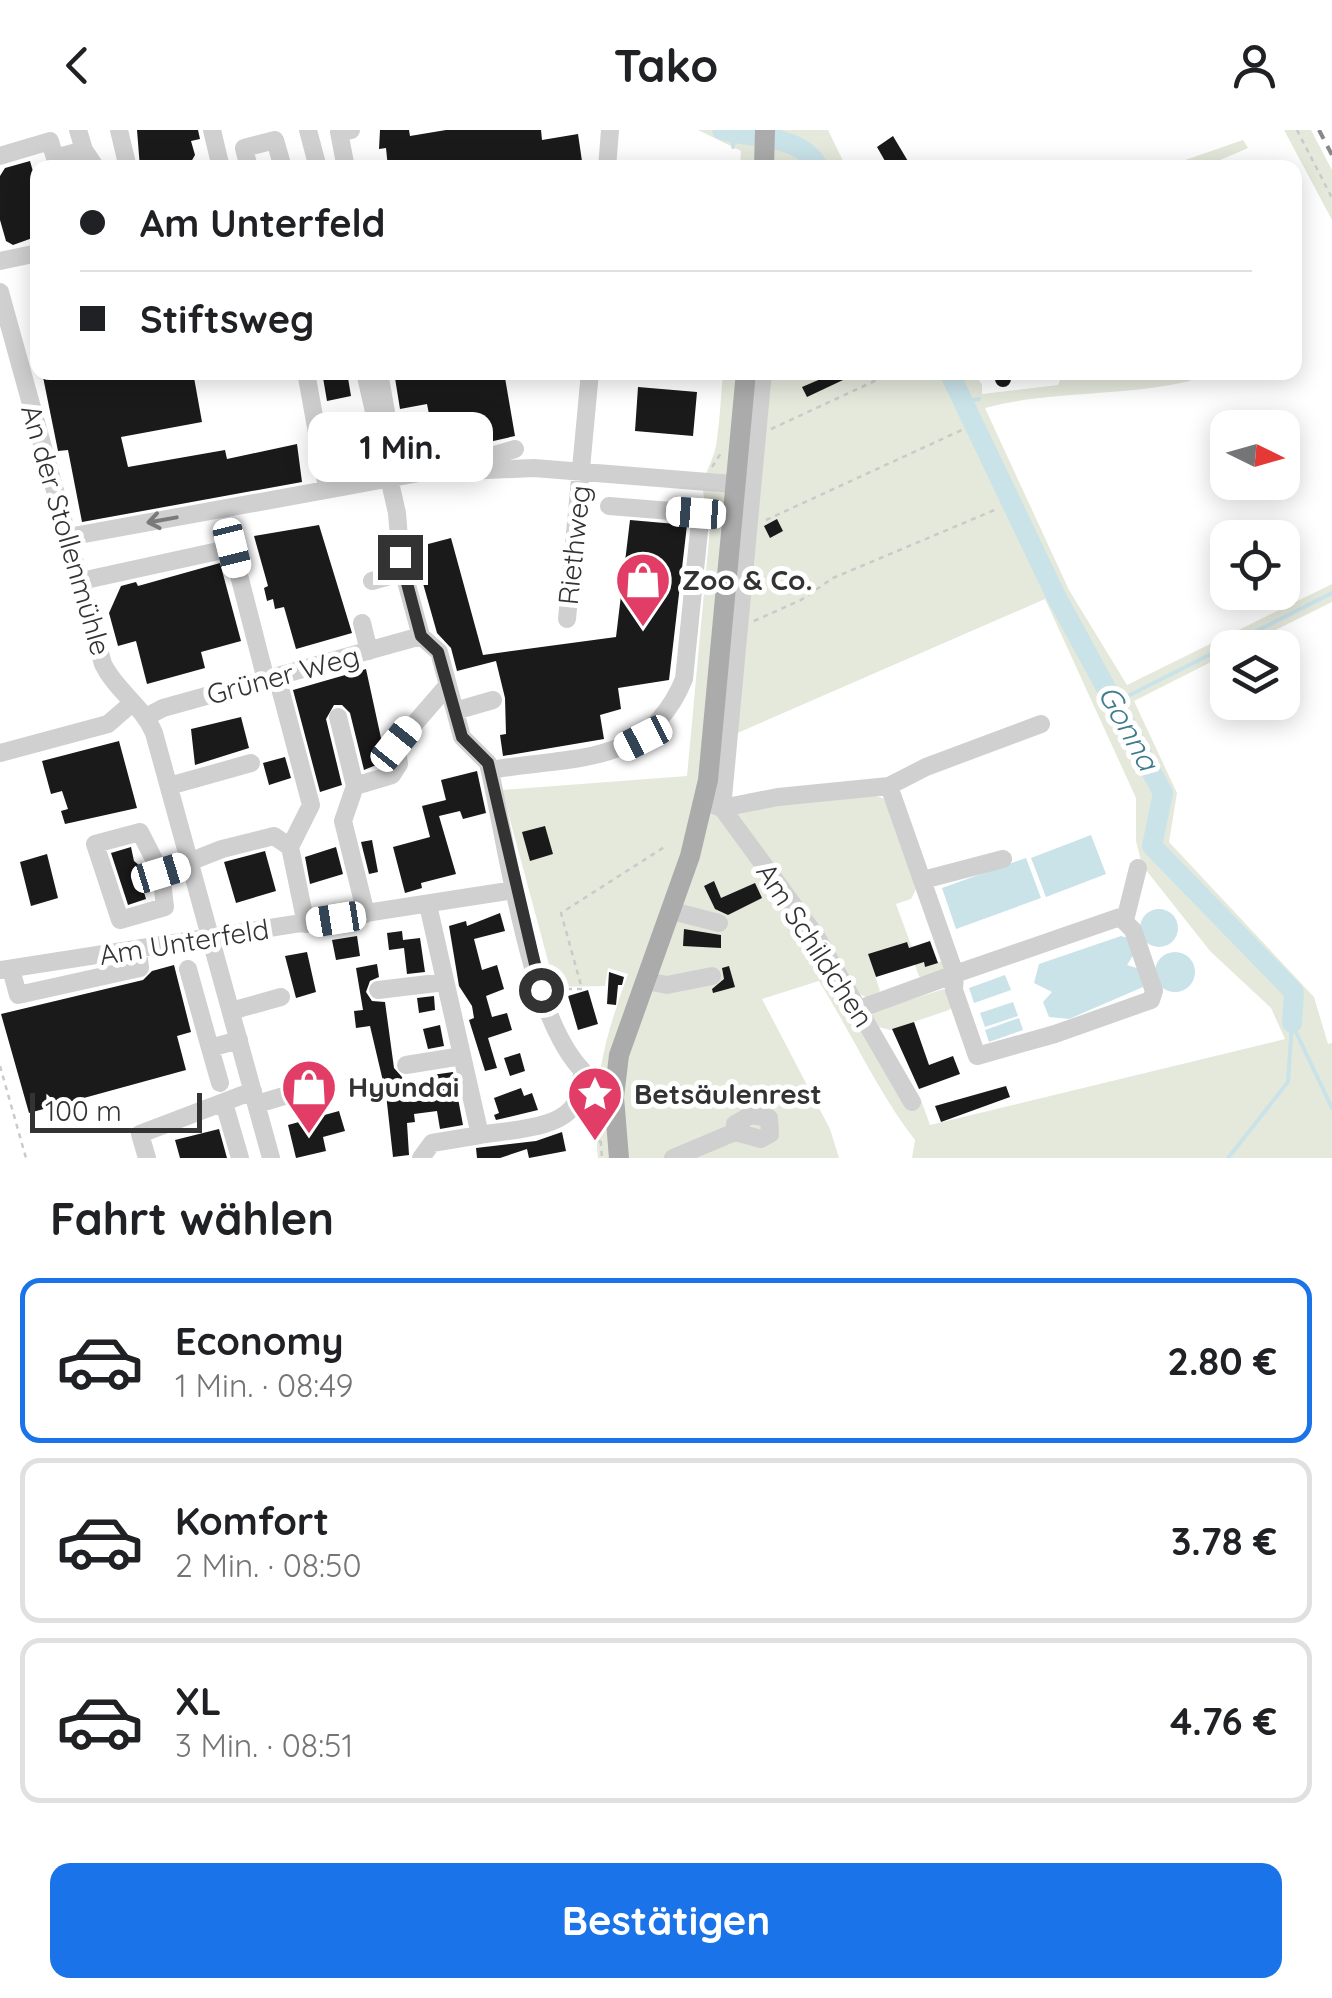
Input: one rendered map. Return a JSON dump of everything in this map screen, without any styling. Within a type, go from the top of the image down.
[{"type":"main road","points":[[764,130],[764,160]]},
{"type":"main road","points":[[619,1158],[614,1097],[620,1054],[713,806],[730,627],[746,380]]},
{"type":"street","points":[[78,130],[91,160]]},
{"type":"street","points":[[119,130],[126,160]]},
{"type":"street","points":[[212,130],[219,160]]},
{"type":"street","points":[[308,130],[316,160]]},
{"type":"street","points":[[344,160],[339,132],[351,130]]},
{"type":"street","points":[[608,160],[610,130]]},
{"type":"street","points":[[0,156],[49,136],[55,158],[84,150]]},
{"type":"street","points":[[247,160],[244,148],[275,140],[281,160]]},
{"type":"street","points":[[0,262],[30,255]]},
{"type":"street","name":"An der Stollenmühle","points":[[0,292],[4,324],[104,664],[131,704],[146,717]]},
{"type":"street","points":[[307,380],[326,488]]},
{"type":"street","points":[[373,380],[404,572],[421,636],[436,647],[462,737],[484,756],[490,770],[514,890],[541,990],[568,1056],[583,1070],[578,1099],[556,1119],[432,1142],[421,1158]]},
{"type":"street","name":"Riethweg","points":[[567,619],[589,380]]},
{"type":"street","points":[[730,627],[747,528],[740,480],[756,436],[761,380]]},
{"type":"street","points":[[384,432],[405,426],[414,433],[416,456],[424,462],[464,467],[515,450]]},
{"type":"street","name":"Riethweg","points":[[68,537],[326,488],[464,467],[582,471],[709,482],[740,480]]},
{"type":"street","points":[[490,770],[622,749],[643,738],[675,702],[684,679],[700,521],[696,513],[609,506]]},
{"type":"street","points":[[81,581],[232,548],[312,805],[290,847],[306,924]]},
{"type":"street","points":[[372,581],[404,572]]},
{"type":"street","points":[[362,623],[369,652]]},
{"type":"street","name":"Grüner Weg","points":[[146,717],[163,708],[421,636]]},
{"type":"street","points":[[355,786],[392,775],[400,764],[396,744],[448,685]]},
{"type":"street","points":[[455,711],[493,700]]},
{"type":"street","points":[[0,753],[108,724],[131,704]]},
{"type":"street","points":[[146,717],[169,786],[270,1158]]},
{"type":"street","points":[[338,717],[355,786],[343,821],[366,914]]},
{"type":"street","points":[[713,806],[890,786],[926,767],[1040,724]]},
{"type":"street","points":[[169,786],[252,763]]},
{"type":"street","points":[[859,1009],[955,974],[1112,919],[1125,920],[1134,930],[1152,982],[1151,1000],[977,1056],[954,990],[955,974],[890,786]]},
{"type":"street","name":"Am Schildchen","points":[[713,806],[816,936],[912,1102]]},
{"type":"street","points":[[5,970],[18,995],[140,968],[120,920],[96,844],[140,832],[161,873],[165,908],[120,920]]},
{"type":"street","points":[[161,873],[274,836],[290,847]]},
{"type":"street","points":[[923,880],[1003,859]]},
{"type":"street","points":[[1125,920],[1138,868]]},
{"type":"street","name":"Am Unterfeld","points":[[5,970],[514,890]]},
{"type":"street","points":[[428,905],[480,1135]]},
{"type":"street","points":[[672,911],[719,923]]},
{"type":"street","points":[[188,969],[220,1083]]},
{"type":"street","points":[[646,982],[666,985],[712,976]]},
{"type":"street","points":[[378,990],[445,982]]},
{"type":"street","points":[[231,1012],[281,996]]},
{"type":"street","points":[[210,1048],[239,1040]]},
{"type":"street","points":[[406,1065],[462,1056]]},
{"type":"street","points":[[147,1158],[140,1134],[224,1103],[321,1084]]},
{"type":"street","points":[[224,1103],[240,1158]]},
{"type":"street","points":[[673,1158],[735,1132]]},
{"type":"path","points":[[1297,130],[1332,198]]},
{"type":"path","points":[[756,436],[877,380]]},
{"type":"path","points":[[747,528],[964,428]]},
{"type":"path","points":[[709,482],[723,450]]},
{"type":"path","points":[[730,627],[800,600],[832,578],[997,509]]},
{"type":"path","points":[[541,990],[582,988],[561,914],[666,846]]},
{"type":"path","points":[[0,1066],[26,1158]]},
{"type":"path","points":[[578,1099],[600,1144]]},
{"type":"path","points":[[598,1112],[602,1158]]},
{"type":"shaded area","points":[[698,130],[828,130],[843,160],[740,160],[741,151]]},
{"type":"shaded area","points":[[1284,130],[1311,130],[1332,170],[1332,220],[1302,160]]},
{"type":"shaded area","points":[[1243,140],[1248,148],[1220,160],[1185,160]]},
{"type":"shaded area","points":[[722,380],[978,380],[982,394],[1058,385],[1060,380],[1190,380],[1165,386],[1035,398],[985,408],[1069,590],[1127,685],[1210,644],[1210,663],[1134,701],[1177,793],[1169,842],[1314,997],[1328,1044],[1332,1043],[1332,1158],[912,1158],[915,1140],[819,981],[762,999],[830,1129],[839,1158],[598,1158],[596,1108],[601,1064],[628,974],[608,968],[605,986],[555,987],[502,790],[687,776],[711,517],[703,484],[715,450]],"holes":[[[1045,599],[1136,798],[1136,841],[1142,865],[1210,951],[1271,1008],[1285,1039],[930,1125],[921,1100],[875,1026],[890,1030],[949,1010],[954,1005],[947,988],[872,1012],[872,1018],[855,992],[870,999],[880,991],[868,954],[906,942],[919,976],[925,980],[946,972],[946,960],[925,967],[919,950],[911,945],[896,904],[911,899],[919,883],[893,808],[877,796],[837,794],[733,813],[728,780],[733,735]]]},
{"type":"shaded area","points":[[1332,584],[1332,602],[1275,630],[1239,630],[1279,610],[1300,610],[1300,600]]},
{"type":"water","points":[[1091,835],[1106,874],[1046,897],[1031,858]]},
{"type":"water","points":[[1026,858],[1041,898],[956,929],[942,888]]},
{"type":"water","points":[[1159,909],[1172,915],[1178,928],[1172,941],[1159,947],[1146,941],[1140,928],[1146,915]]},
{"type":"water","points":[[1121,936],[1128,938],[1134,954],[1127,965],[1140,969],[1143,987],[1069,1019],[1049,1017],[1043,1002],[1052,992],[1034,983],[1039,964]]},
{"type":"water","points":[[1175,952],[1189,958],[1195,972],[1189,986],[1175,992],[1161,986],[1155,972],[1161,958]]},
{"type":"water","points":[[1005,975],[1011,990],[974,1003],[969,988]]},
{"type":"water","points":[[1013,1002],[1018,1016],[985,1027],[980,1013]]},
{"type":"water","points":[[1019,1018],[1023,1030],[989,1042],[985,1030]]},
{"type":"building","points":[[137,130],[198,130],[200,139],[191,141],[195,155],[192,160],[139,160]]},
{"type":"building","points":[[380,130],[409,130],[410,136],[446,130],[541,130],[542,140],[578,134],[582,160],[387,160],[386,148],[379,149]]},
{"type":"building","points":[[893,136],[907,160],[884,160],[877,147]]},
{"type":"building","points":[[30,161],[30,239],[13,245],[6,241],[0,220],[0,176],[5,168]]},
{"type":"building","points":[[44,380],[194,380],[202,422],[121,437],[128,467],[225,450],[227,459],[297,444],[302,482],[82,522],[68,450],[58,451]]},
{"type":"building","points":[[323,380],[348,380],[351,396],[327,401]]},
{"type":"building","points":[[395,380],[505,380],[515,436],[449,451],[436,449],[427,404],[400,409]]},
{"type":"building","points":[[818,380],[843,380],[807,397],[802,387]]},
{"type":"building","points":[[995,380],[1011,380],[1009,385],[997,385]]},
{"type":"building","points":[[638,387],[697,392],[693,436],[635,431]]},
{"type":"building","points":[[777,519],[783,531],[770,538],[764,526]]},
{"type":"building","points":[[630,520],[687,525],[669,680],[618,688],[621,709],[600,715],[604,739],[503,756],[500,735],[506,734],[505,698],[496,661],[457,671],[451,648],[437,633],[413,548],[451,538],[483,655],[616,637]]},
{"type":"building","points":[[319,525],[352,633],[296,649],[284,607],[275,609],[273,599],[267,601],[264,588],[268,586],[254,536]]},
{"type":"building","points":[[220,563],[241,641],[201,652],[205,668],[147,684],[136,641],[118,646],[109,613],[121,586],[136,582],[138,586]]},
{"type":"building","points":[[366,669],[386,761],[364,770],[350,713],[342,705],[334,705],[326,719],[342,785],[320,792],[293,690]]},
{"type":"building","points":[[241,717],[249,748],[195,765],[191,729]]},
{"type":"building","points":[[119,741],[137,808],[65,824],[61,811],[68,809],[62,791],[51,794],[42,761]]},
{"type":"building","points":[[285,757],[291,778],[269,785],[263,763]]},
{"type":"building","points":[[477,771],[486,813],[463,819],[460,811],[439,816],[456,874],[421,883],[422,888],[405,893],[393,847],[430,837],[422,806],[446,800],[441,780]]},
{"type":"building","points":[[545,826],[553,854],[530,861],[522,832]]},
{"type":"building","points":[[372,840],[378,872],[369,874],[361,842]]},
{"type":"building","points":[[131,847],[134,861],[146,871],[141,882],[146,899],[128,905],[111,853]]},
{"type":"building","points":[[336,847],[343,874],[310,884],[305,857]]},
{"type":"building","points":[[265,851],[276,891],[236,903],[224,862]]},
{"type":"building","points":[[47,854],[58,898],[31,906],[20,862]]},
{"type":"building","points":[[714,881],[721,898],[755,883],[762,898],[728,915],[715,909],[704,886]]},
{"type":"building","points":[[500,913],[505,931],[474,939],[482,970],[497,965],[504,989],[486,996],[492,1017],[507,1013],[512,1030],[488,1038],[497,1068],[485,1071],[469,1020],[474,1018],[472,1006],[459,986],[449,926],[466,921],[467,926]]},
{"type":"building","points":[[684,929],[721,935],[721,948],[683,946]]},
{"type":"building","points":[[402,931],[403,940],[420,938],[425,972],[407,974],[404,948],[389,950],[387,933]]},
{"type":"building","points":[[357,936],[360,956],[336,960],[332,940]]},
{"type":"building","points":[[930,941],[938,963],[925,967],[924,962],[876,977],[868,954],[907,942],[909,948]]},
{"type":"building","points":[[307,952],[316,992],[296,998],[285,956]]},
{"type":"building","points":[[377,964],[379,977],[370,981],[366,992],[372,1001],[385,1002],[394,1068],[402,1077],[407,1102],[435,1099],[432,1075],[453,1072],[463,1125],[440,1129],[437,1111],[414,1114],[415,1122],[407,1123],[409,1155],[393,1157],[386,1094],[370,1026],[356,1028],[354,1011],[363,1010],[356,968]]},
{"type":"building","points":[[174,965],[191,1032],[177,1036],[186,1070],[29,1113],[1,1014],[143,980],[152,971]]},
{"type":"building","points":[[729,966],[735,987],[713,993],[712,989],[724,979],[722,968]]},
{"type":"building","points":[[609,972],[624,977],[622,985],[618,985],[616,1005],[607,1004]]},
{"type":"building","points":[[588,990],[598,1024],[578,1030],[568,996]]},
{"type":"building","points":[[434,996],[435,1010],[419,1013],[417,998]]},
{"type":"building","points":[[914,1022],[929,1065],[953,1056],[960,1074],[919,1089],[892,1029]]},
{"type":"building","points":[[440,1025],[444,1046],[428,1049],[423,1029]]},
{"type":"building","points":[[520,1053],[525,1071],[510,1076],[504,1058]]},
{"type":"building","points":[[1006,1086],[1010,1097],[941,1122],[935,1106]]},
{"type":"building","points":[[521,1088],[524,1096],[532,1093],[538,1110],[496,1120],[494,1115],[499,1113],[494,1098]]},
{"type":"building","name":"Hyundai","points":[[339,1111],[345,1131],[323,1137],[326,1151],[296,1158],[288,1125]]},
{"type":"building","points":[[219,1129],[227,1158],[180,1158],[175,1140]]},
{"type":"building","points":[[562,1132],[566,1151],[529,1158],[527,1149],[500,1158],[477,1158],[476,1148],[536,1141]]},
{"type":"waterway","name":"Gonna","points":[[722,130],[789,143],[813,160]]},
{"type":"waterway","points":[[775,140],[781,130]]},
{"type":"waterway","points":[[733,147],[734,133]]},
{"type":"waterway","name":"Gonna","points":[[953,380],[1055,594],[1163,793],[1152,846],[1294,992],[1292,1023]]},
{"type":"waterway","points":[[962,402],[979,399]]},
{"type":"waterway","points":[[1114,703],[1332,593]]},
{"type":"waterway","name":"Gonna","points":[[1228,1158],[1288,1082],[1292,1023]]},
{"type":"waterway","points":[[1293,1026],[1332,1108]]},
{"type":"railway","points":[[1319,130],[1332,155]]},
{"type":"place","name":"Zoo & Co.","points":[[643,629]]},
{"type":"place","name":"Hyundai","points":[[309,1136]]},
{"type":"place","name":"Betsäulenrest","points":[[595,1143]]},
{"type":"route","points":[[400,557],[421,636],[436,647],[462,737],[488,763],[513,866],[514,890],[541,990]]}]
